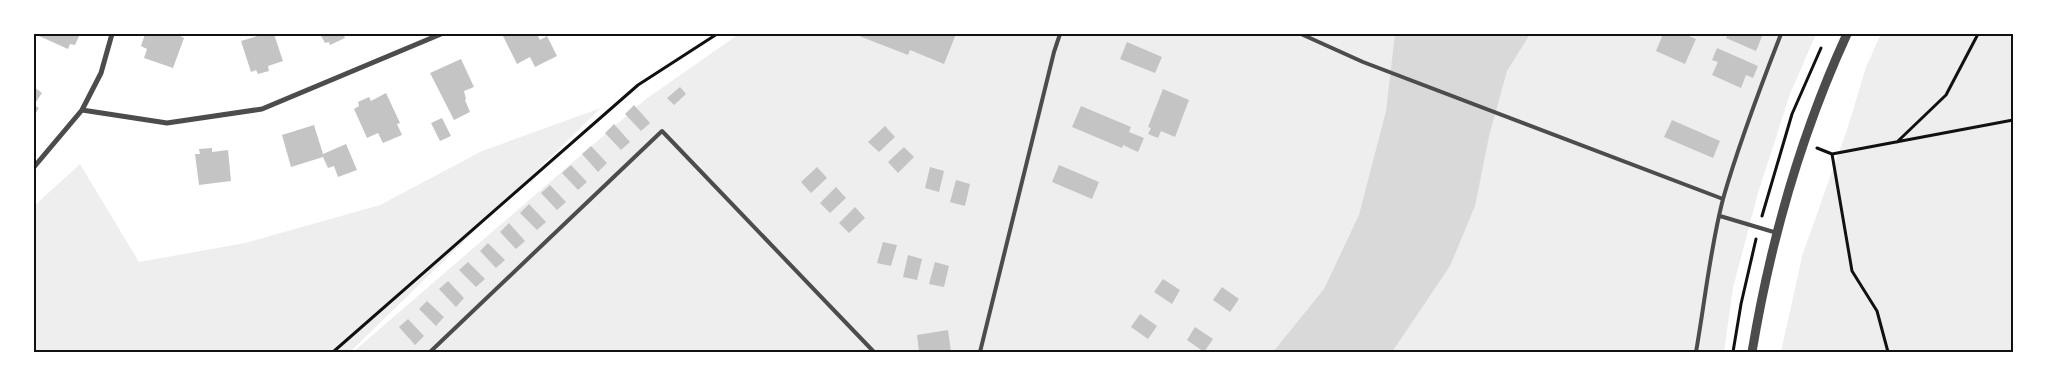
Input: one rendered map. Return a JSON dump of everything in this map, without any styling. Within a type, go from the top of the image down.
[{"type":"street","points":[[34,167],[82,110],[101,73],[112,34]]},
{"type":"street","points":[[82,110],[167,122],[262,109],[441,34]]},
{"type":"street","points":[[1752,352],[1760,305],[1788,194],[1833,64],[1847,34]]},
{"type":"lane","points":[[980,352],[1060,34]]},
{"type":"lane","points":[[1301,34],[1364,62],[1723,199]]},
{"type":"lane","points":[[1696,352],[1710,258],[1723,199],[1754,105],[1781,34]]},
{"type":"lane","points":[[430,352],[662,131],[874,352]]},
{"type":"lane","points":[[1720,216],[1778,233]]},
{"type":"path","points":[[334,352],[638,85],[717,34]]},
{"type":"path","points":[[1896,142],[1946,95],[1978,34]]},
{"type":"path","points":[[1805,144],[1832,154],[2013,120]]},
{"type":"path","points":[[1832,154],[1852,271],[1877,311],[1888,352]]},
{"type":"shaded area","points":[[739,34],[1816,34],[1790,94],[1758,193],[1733,288],[1724,352],[353,352],[646,99]]},
{"type":"shaded area","points":[[1395,34],[1530,34],[1507,71],[1489,136],[1475,206],[1450,266],[1392,352],[1273,352],[1324,289],[1359,215],[1386,111]]},
{"type":"shaded area","points":[[1881,34],[2013,34],[2013,352],[1781,352],[1803,253],[1848,127],[1866,67]]},
{"type":"shaded area","points":[[601,108],[350,352],[34,352],[34,206],[80,164],[139,262],[245,243],[380,205],[482,151]]},
{"type":"building","points":[[40,34],[80,34],[75,45],[70,44],[68,49],[39,36]]},
{"type":"building","points":[[145,34],[152,36],[152,34],[177,34],[184,38],[173,68],[144,58],[147,49],[141,46]]},
{"type":"building","points":[[264,34],[274,34],[283,61],[268,66],[269,71],[258,74],[256,70],[251,72],[241,41]]},
{"type":"building","points":[[320,34],[343,34],[345,38],[330,45],[329,42],[325,43]]},
{"type":"building","points":[[507,34],[537,34],[540,40],[547,36],[557,56],[535,67],[530,57],[517,64],[503,36]]},
{"type":"building","points":[[854,34],[956,34],[944,64],[910,50],[908,55]]},
{"type":"building","points":[[1663,34],[1684,34],[1696,39],[1685,64],[1656,51]]},
{"type":"building","points":[[1728,34],[1763,34],[1756,51],[1726,38]]},
{"type":"building","points":[[1127,42],[1162,57],[1155,73],[1120,59]]},
{"type":"building","points":[[1717,48],[1758,66],[1753,78],[1746,75],[1741,88],[1712,75],[1718,62],[1712,60]]},
{"type":"building","points":[[461,59],[474,87],[464,91],[465,100],[470,112],[454,120],[430,73]]},
{"type":"building","points":[[34,87],[42,93],[34,105]]},
{"type":"building","points":[[680,87],[686,94],[674,105],[667,98]]},
{"type":"building","points":[[1163,89],[1189,100],[1175,137],[1161,131],[1158,138],[1148,134],[1151,128],[1148,127]]},
{"type":"building","points":[[386,93],[400,123],[397,124],[402,135],[383,143],[378,133],[367,138],[354,109],[359,106],[358,102],[369,97],[371,101]]},
{"type":"building","points":[[34,105],[39,108],[34,116]]},
{"type":"building","points":[[634,105],[650,123],[641,131],[625,114]]},
{"type":"building","points":[[1081,106],[1131,127],[1129,132],[1144,138],[1138,152],[1123,145],[1122,148],[1072,127]]},
{"type":"building","points":[[442,118],[451,136],[440,141],[431,123]]},
{"type":"building","points":[[1672,120],[1720,141],[1713,158],[1664,137]]},
{"type":"building","points":[[614,124],[630,142],[621,150],[605,133]]},
{"type":"building","points":[[314,125],[323,154],[346,144],[357,170],[338,177],[334,166],[328,168],[323,157],[291,167],[282,135]]},
{"type":"building","points":[[885,126],[895,137],[879,152],[868,142]]},
{"type":"building","points":[[591,146],[607,163],[598,172],[582,154]]},
{"type":"building","points":[[904,147],[914,157],[898,173],[888,162]]},
{"type":"building","points":[[212,148],[212,152],[228,150],[231,181],[199,185],[195,154],[200,154],[199,149]]},
{"type":"building","points":[[571,165],[587,182],[578,190],[562,173]]},
{"type":"building","points":[[1059,165],[1099,182],[1092,199],[1052,182]]},
{"type":"building","points":[[817,167],[827,178],[811,193],[801,182]]},
{"type":"building","points":[[930,167],[944,171],[939,192],[925,188]]},
{"type":"building","points":[[956,180],[970,184],[965,206],[950,202]]},
{"type":"building","points":[[550,185],[566,202],[557,210],[541,193]]},
{"type":"building","points":[[836,187],[846,198],[830,213],[820,203]]},
{"type":"building","points":[[529,204],[546,222],[537,230],[520,213]]},
{"type":"building","points":[[855,207],[865,218],[849,233],[839,223]]},
{"type":"building","points":[[509,223],[525,241],[516,249],[500,232]]},
{"type":"building","points":[[883,242],[897,245],[891,266],[877,263]]},
{"type":"building","points":[[488,243],[505,260],[496,268],[480,251]]},
{"type":"building","points":[[908,255],[922,259],[917,280],[903,277]]},
{"type":"building","points":[[468,262],[485,279],[476,287],[459,270]]},
{"type":"building","points":[[935,262],[949,266],[944,287],[929,284]]},
{"type":"building","points":[[1163,279],[1180,290],[1172,304],[1154,292]]},
{"type":"building","points":[[448,281],[464,298],[456,307],[439,289]]},
{"type":"building","points":[[1222,287],[1239,299],[1230,312],[1213,300]]},
{"type":"building","points":[[427,301],[444,317],[436,326],[419,309]]},
{"type":"building","points":[[1140,314],[1157,326],[1148,339],[1131,327]]},
{"type":"building","points":[[408,319],[424,336],[415,345],[399,327]]},
{"type":"building","points":[[1195,327],[1213,339],[1204,352],[1187,340]]},
{"type":"building","points":[[948,330],[951,352],[919,352],[917,335]]}]
